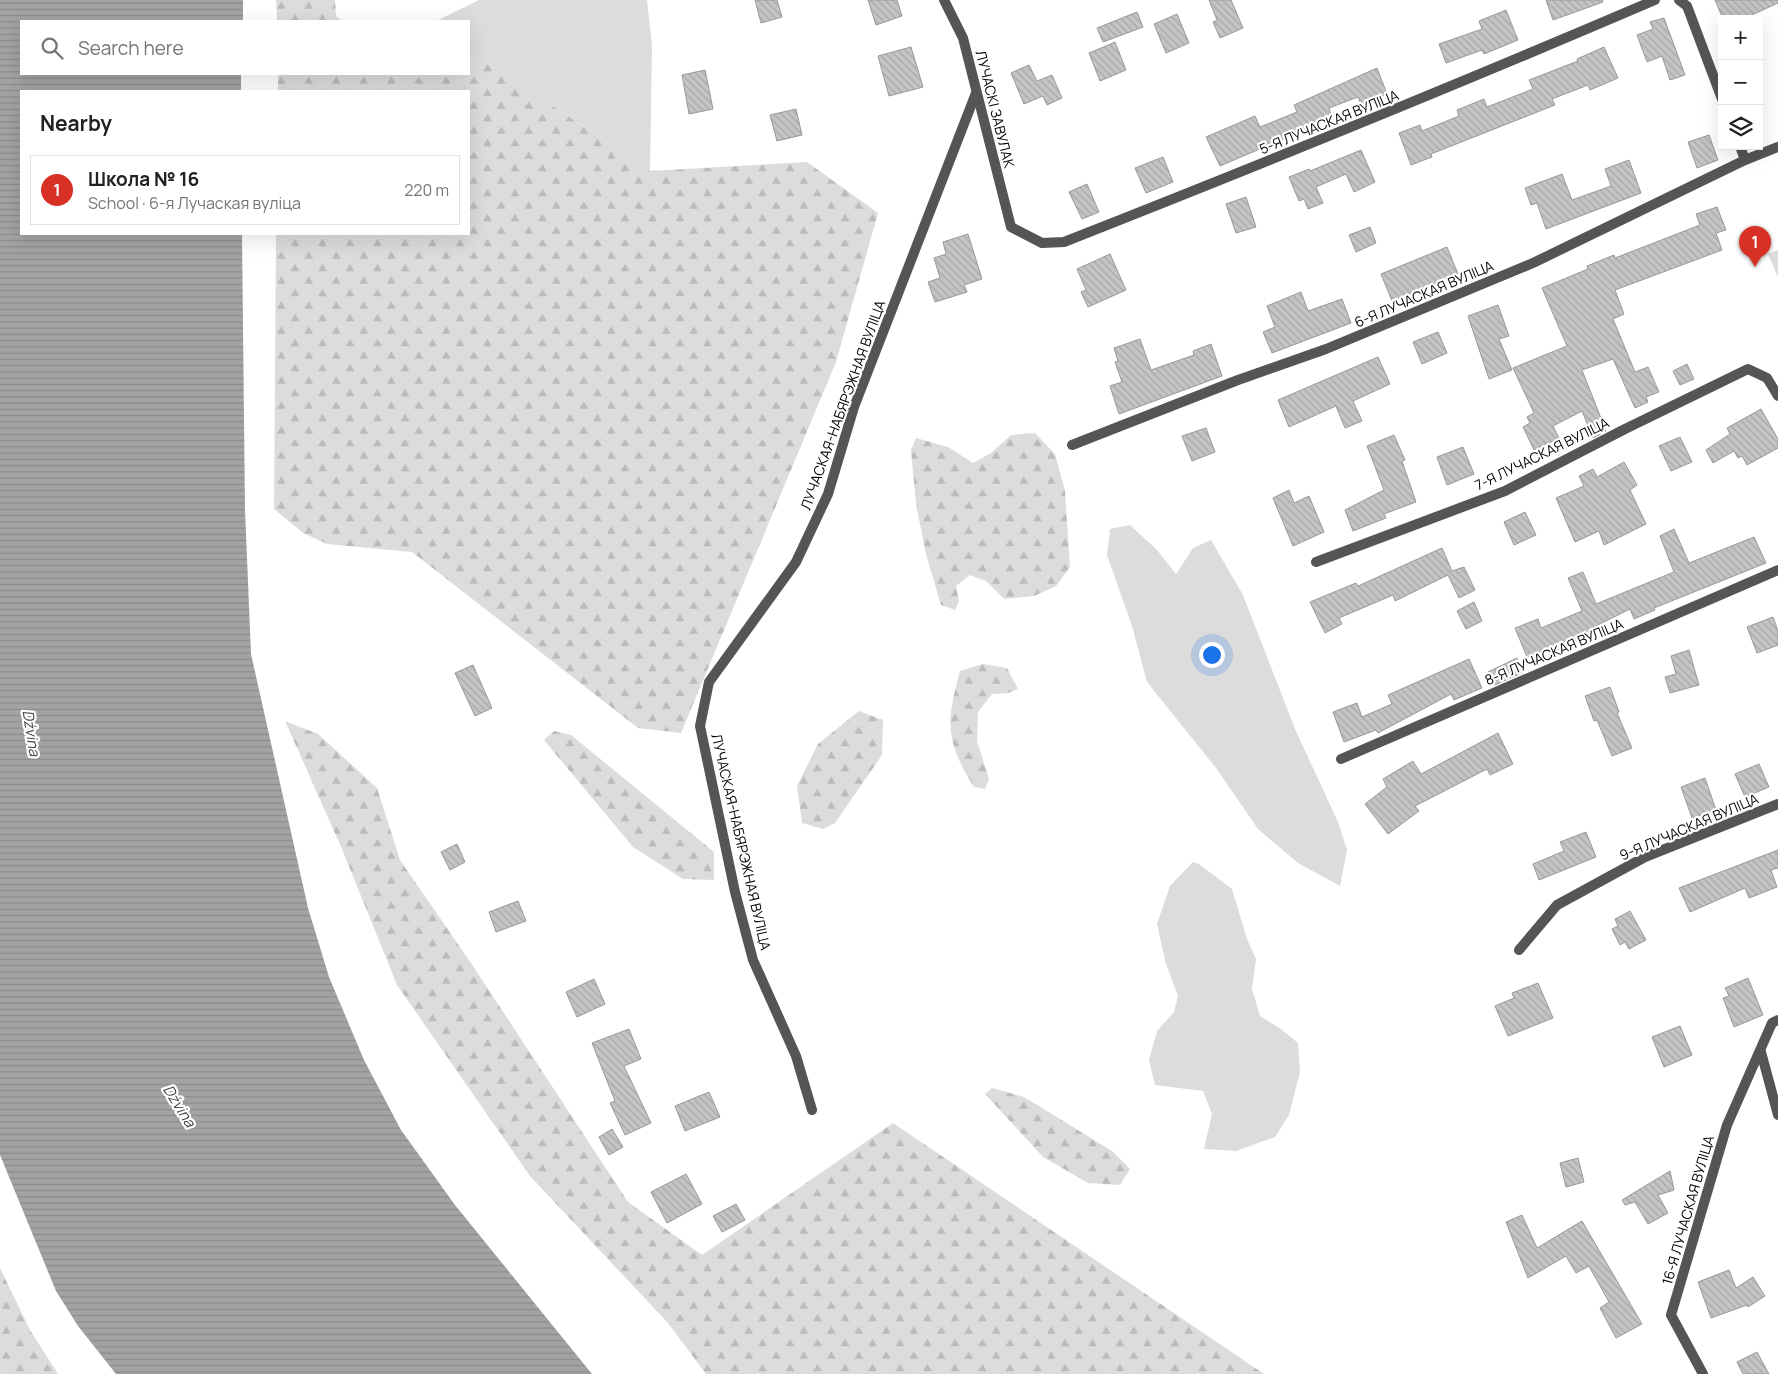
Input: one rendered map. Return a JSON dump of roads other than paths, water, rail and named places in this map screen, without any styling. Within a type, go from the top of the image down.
[{"type":"street","name":"ЛУЧАСКІ ЗАВУЛАК","points":[[944,0],[963,38],[1011,227]]},
{"type":"street","name":"5-Я ЛУЧАСКАЯ ВУЛІЦА","points":[[1011,227],[1042,243],[1064,242],[1453,87],[1655,0]]},
{"type":"street","points":[[1679,0],[1687,6],[1718,88]]},
{"type":"street","name":"ЛУЧАСКАЯ-НАБЯРЭЖНАЯ ВУЛІЦА","points":[[812,1110],[796,1056],[753,960],[735,892],[700,726],[709,682],[796,562],[828,494],[854,407],[976,93]]},
{"type":"street","name":"6-Я ЛУЧАСКАЯ ВУЛІЦА","points":[[1072,445],[1238,380],[1326,349],[1533,263],[1745,160],[1778,147]]},
{"type":"street","points":[[1741,150],[1745,160]]},
{"type":"street","name":"7-Я ЛУЧАСКАЯ ВУЛІЦА","points":[[1316,562],[1505,491],[1625,429],[1748,369],[1767,378],[1778,396]]},
{"type":"street","name":"8-Я ЛУЧАСКАЯ ВУЛІЦА","points":[[1341,759],[1778,570]]},
{"type":"street","name":"9-Я ЛУЧАСКАЯ ВУЛІЦА","points":[[1519,950],[1556,904],[1645,858],[1778,804]]},
{"type":"street","name":"16-Я ЛУЧАСКАЯ ВУЛІЦА","points":[[1703,1374],[1671,1316],[1727,1125],[1761,1052],[1772,1023],[1778,1020]]},
{"type":"street","points":[[1761,1052],[1778,1116]]},
{"type":"water","name":"Dźvina","points":[[0,0],[243,0],[243,20],[20,20],[20,75],[241,75],[241,90],[20,90],[20,235],[242,235],[245,510],[251,654],[308,908],[329,977],[364,1060],[401,1130],[455,1205],[592,1374],[116,1374],[78,1326],[56,1291],[0,1155]]},
{"type":"place","name":"Школа № 16","points":[[1755,267]]}]
